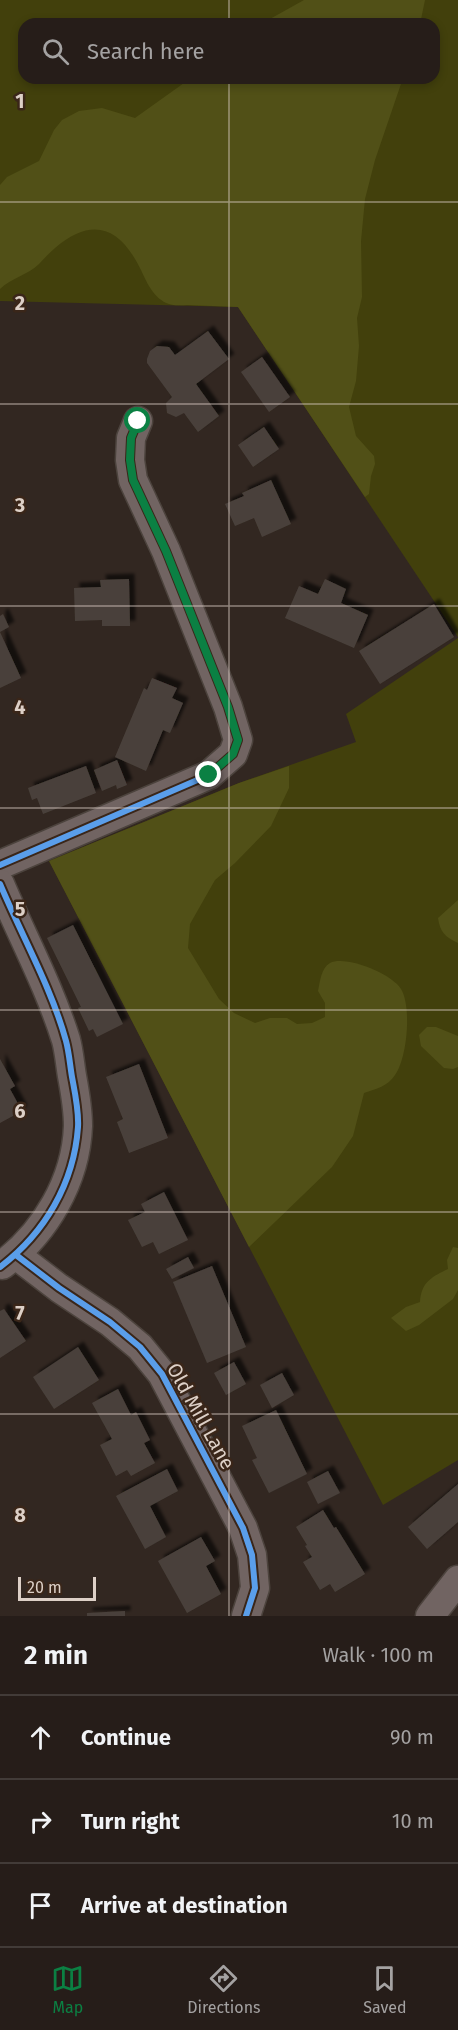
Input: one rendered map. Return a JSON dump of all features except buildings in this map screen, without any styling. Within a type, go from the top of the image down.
[{"type":"street","points":[[0,865],[209,775],[233,754],[238,740],[228,707],[166,551],[133,480],[130,460],[131,438],[138,421]]},
{"type":"street","name":"Old Mill Lane","points":[[0,884],[48,993],[66,1041],[78,1126],[72,1162],[60,1196],[40,1228],[8,1261],[59,1288],[110,1322],[140,1347],[162,1374],[243,1528],[252,1555],[255,1588],[246,1616]]},
{"type":"street","points":[[430,1616],[458,1580]]},
{"type":"shaded area","points":[[0,0],[458,0],[458,637],[238,307],[0,301]]},
{"type":"shaded area","points":[[304,0],[425,0],[421,18],[272,18]]},
{"type":"shaded area","points":[[183,84],[401,84],[375,160],[365,199],[361,241],[362,297],[357,318],[359,346],[356,381],[349,407],[356,436],[374,456],[375,464],[369,494],[365,497],[238,307],[171,305],[164,302],[152,290],[133,255],[115,236],[104,231],[82,232],[55,248],[35,268],[0,289],[0,185],[7,177],[39,161],[54,130],[62,120],[79,111],[102,108],[135,118]]},
{"type":"shaded area","points":[[458,638],[458,1460],[383,1505],[49,861],[239,783],[356,742],[346,714]]},
{"type":"shaded area","points":[[289,766],[289,788],[271,826],[215,880],[190,924],[188,948],[219,999],[234,1013],[255,1023],[270,1018],[287,1018],[297,1024],[312,1023],[325,1017],[325,1003],[318,991],[321,975],[327,965],[337,961],[368,967],[388,977],[401,989],[406,1008],[407,1033],[403,1057],[395,1075],[385,1084],[364,1093],[353,1136],[332,1167],[249,1247],[49,861],[239,783]]},
{"type":"shaded area","points":[[458,900],[458,943],[444,933],[438,918]]},
{"type":"shaded area","points":[[427,1027],[436,1027],[458,1036],[458,1067],[444,1068],[421,1046],[419,1035]]},
{"type":"shaded area","points":[[453,1247],[458,1248],[458,1290],[453,1299],[419,1325],[406,1331],[391,1318],[406,1307],[420,1302],[422,1290],[428,1281],[448,1269],[447,1260]]},
{"type":"cycle path","points":[[0,865],[209,775],[233,754],[238,740],[228,707],[166,551],[133,480],[130,460],[131,438],[138,421]]},
{"type":"cycle path","points":[[0,884],[45,982],[60,1021],[68,1050],[78,1121],[70,1168],[54,1205],[31,1239],[0,1267]]},
{"type":"cycle path","points":[[16,1255],[59,1288],[110,1322],[140,1347],[162,1374],[243,1528],[252,1555],[255,1588],[246,1616]]},
{"type":"route","points":[[138,421],[131,438],[130,460],[133,480],[166,551],[228,707],[238,740],[233,754],[209,775]]}]
